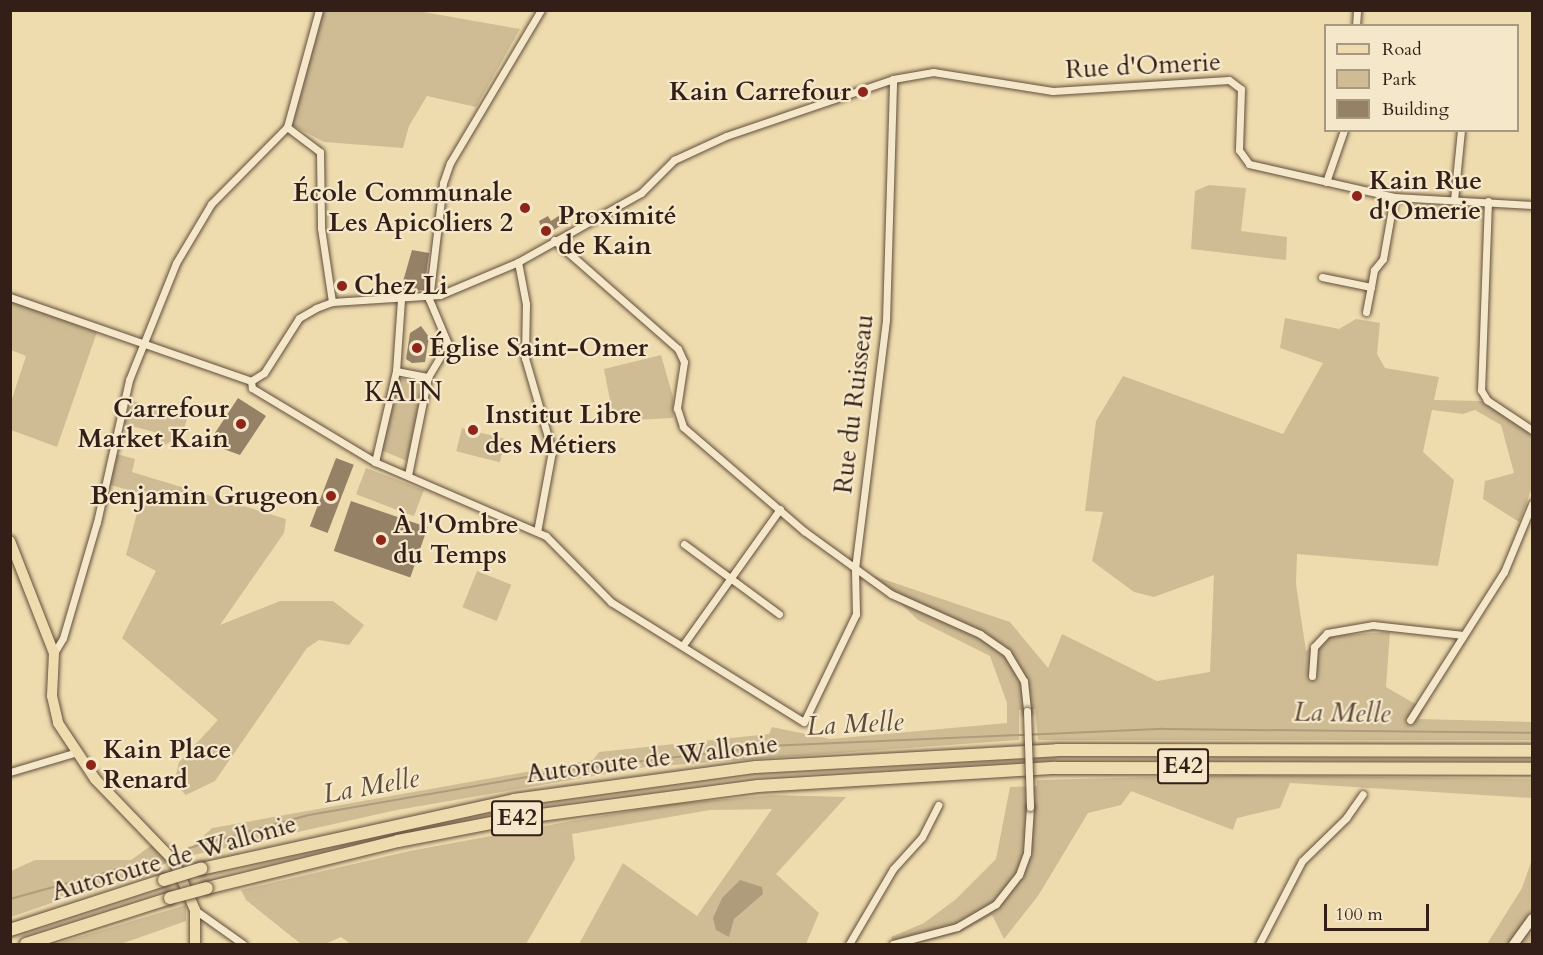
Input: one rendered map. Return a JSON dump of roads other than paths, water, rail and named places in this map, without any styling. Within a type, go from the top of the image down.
[{"type":"highway","name":"Autoroute de Wallonie","points":[[10,930],[201,868],[514,800],[756,767],[1058,750],[1533,751]]},
{"type":"highway","name":"Autoroute de Wallonie","points":[[26,945],[170,898],[398,841],[518,818],[779,784],[1055,768],[1533,769]]},
{"type":"main road","points":[[10,541],[54,653],[53,711],[74,753],[174,861],[195,910],[195,945]]},
{"type":"street","points":[[54,653],[63,638],[105,494],[129,380],[176,263],[211,204],[287,127],[319,10]]},
{"type":"street","points":[[408,475],[429,375],[448,344],[429,299],[443,183],[450,163],[541,10]]},
{"type":"street","name":"Rue d'Omerie","points":[[429,299],[518,262],[641,193],[674,160],[777,116],[903,76],[951,72],[1053,91],[1228,80],[1238,85],[1242,94],[1239,150],[1244,160],[1394,197],[1533,205]]},
{"type":"street","name":"Rue du Ruisseau","points":[[683,645],[804,722],[856,614],[855,569],[885,320],[893,79]]},
{"type":"street","points":[[287,127],[320,152],[321,228],[332,302]]},
{"type":"street","points":[[1326,182],[1343,132]]},
{"type":"street","points":[[1454,200],[1461,132]]},
{"type":"street","points":[[1366,312],[1374,270],[1383,259],[1394,197]]},
{"type":"street","points":[[1488,201],[1481,390],[1487,400],[1533,430]]},
{"type":"street","points":[[554,240],[678,349],[684,362],[677,408],[680,425],[855,569],[891,594],[980,634],[1007,653],[1024,681],[1030,807],[1027,853],[1019,875],[996,904],[957,927],[893,945]]},
{"type":"street","points":[[518,262],[526,304],[525,358],[552,451],[537,532]]},
{"type":"street","points":[[1322,278],[1371,287]]},
{"type":"street","points":[[10,297],[251,381]]},
{"type":"street","points":[[251,381],[264,373],[299,318],[332,302],[429,299]]},
{"type":"street","points":[[375,462],[396,371],[401,300]]},
{"type":"street","points":[[396,371],[429,375]]},
{"type":"street","points":[[251,381],[252,388],[375,462],[537,532],[611,602],[683,645],[727,577],[780,509]]},
{"type":"street","points":[[1410,720],[1504,572],[1533,504]]},
{"type":"street","points":[[684,544],[779,614]]},
{"type":"street","points":[[1312,676],[1314,647],[1327,633],[1373,625],[1463,635]]},
{"type":"street","points":[[10,772],[74,753]]},
{"type":"street","points":[[1259,945],[1302,861],[1346,818],[1363,794]]},
{"type":"street","points":[[849,945],[893,869],[922,837],[938,805]]},
{"type":"street","points":[[195,910],[243,945]]},
{"type":"street","points":[[1513,945],[1533,918]]},
{"type":"waterway","name":"La Melle","points":[[189,848],[309,815],[561,771],[767,746],[1164,729],[1532,733]]},
{"type":"waterway","name":"La Melle","points":[[10,899],[155,859]]},
{"type":"place","name":"Kain Carrefour","points":[[863,92]]},
{"type":"place","name":"Kain Rue d'Omerie","points":[[1357,196]]},
{"type":"place","name":"École Communale Les Apicoliers 2","points":[[525,208]]},
{"type":"place","name":"Proximité de Kain","points":[[546,231]]},
{"type":"place","name":"Chez Li","points":[[342,286]]},
{"type":"place","name":"Église Saint-Omer","points":[[417,348]]},
{"type":"place","name":"Carrefour Market Kain","points":[[241,424]]},
{"type":"place","name":"Institut Libre des Métiers","points":[[473,430]]},
{"type":"place","name":"Benjamin Grugeon","points":[[331,496]]},
{"type":"place","name":"À l'Ombre du Temps","points":[[381,540]]},
{"type":"place","name":"Kain Place Renard","points":[[91,765]]},
{"type":"district","name":"KAIN","points":[[404,392]]}]
